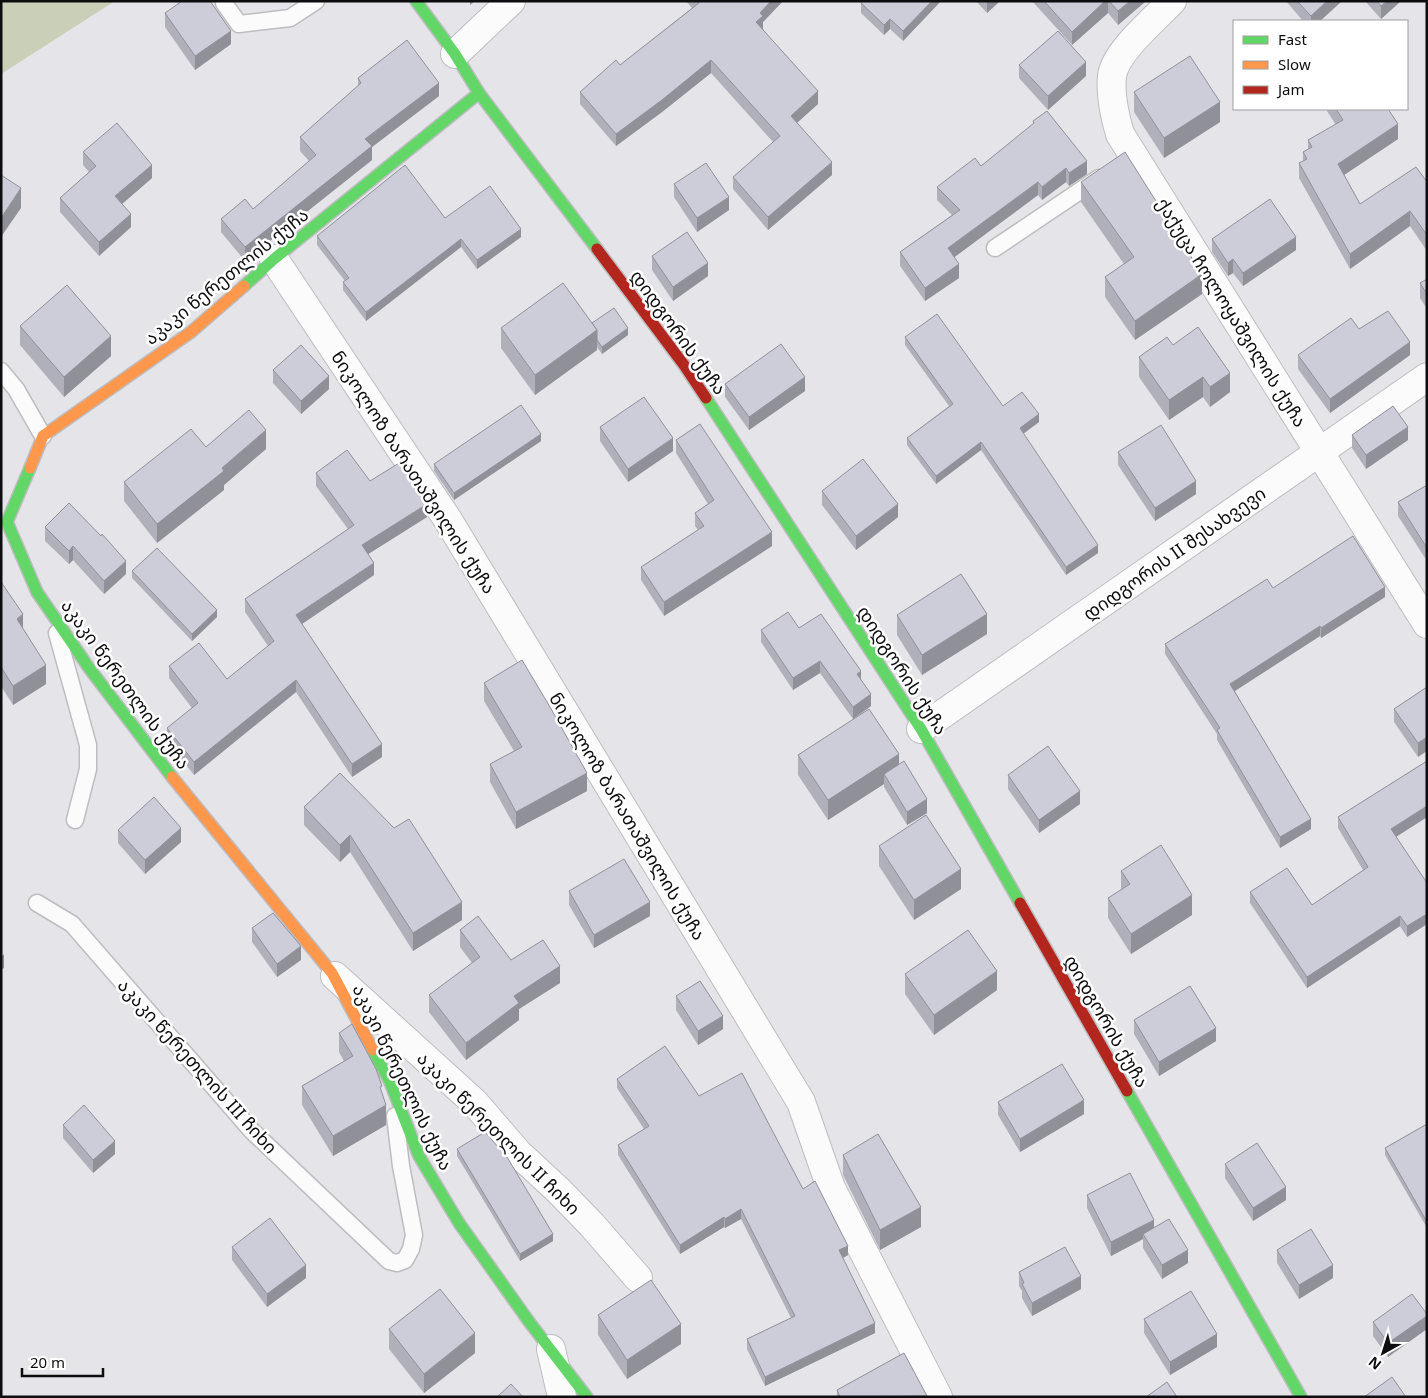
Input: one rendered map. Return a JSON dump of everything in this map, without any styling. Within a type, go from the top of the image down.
[{"type":"street","name":"დიდგორის ქუჩა","points":[[416,1],[455,54],[479,93],[684,365],[921,729],[1301,1397]]},
{"type":"street","points":[[455,54],[511,1]]},
{"type":"street","name":"ქაქუცა ჩოლოყაშვილის ქუჩა","points":[[1172,1],[1119,56],[1112,76],[1116,120],[1120,134],[1120,164],[1320,451],[1427,624]]},
{"type":"street","name":"აკაკი წერეთლის ქუჩა","points":[[479,93],[274,259],[190,332],[43,436],[4,522],[37,592],[90,668],[168,772],[332,974],[390,1082],[419,1156],[459,1223],[587,1397]]},
{"type":"street","name":"ნიკოლოზ ბარათაშვილის ქუჩა","points":[[274,259],[448,520],[801,1102],[831,1188],[938,1397]]},
{"type":"street","name":"დიდგორის II შესახვევი","points":[[921,729],[1427,378]]},
{"type":"street","name":"აკაკი წერეთლის II ჩიხი","points":[[332,974],[474,1102],[518,1153],[559,1191],[638,1278]]},
{"type":"street","points":[[551,1349],[562,1397]]},
{"type":"lane","points":[[224,3],[239,24],[290,18],[316,1]]},
{"type":"lane","points":[[995,248],[1120,164]]},
{"type":"lane","points":[[1,370],[16,389],[43,436]]},
{"type":"lane","points":[[51,612],[88,745],[88,769],[75,820]]},
{"type":"lane","name":"აკაკი წერეთლის III ჩიხი","points":[[37,903],[72,924],[252,1131],[389,1261],[397,1263],[404,1260],[411,1249],[414,1234],[401,1166],[390,1082]]},
{"type":"green space","points":[[1,1],[115,1],[1,74]]},
{"type":"building","points":[[182,1],[210,1],[231,31],[195,56],[165,13]]},
{"type":"building","points":[[698,1],[771,1],[760,13],[763,16],[756,22],[818,91],[791,116],[832,162],[768,217],[733,177],[780,136],[711,60],[616,134],[580,92],[616,60],[620,65],[699,3]]},
{"type":"building","points":[[862,1],[932,1],[903,31],[890,19],[884,25],[861,3]]},
{"type":"building","points":[[1044,1],[1105,1],[1072,32]]},
{"type":"building","points":[[1109,1],[1130,1],[1118,11]]},
{"type":"building","points":[[1297,1],[1327,1],[1311,16]]},
{"type":"building","points":[[1377,1],[1387,1],[1381,6]]},
{"type":"building","points":[[1058,31],[1086,62],[1048,96],[1019,65]]},
{"type":"building","points":[[407,40],[439,83],[365,139],[372,146],[245,247],[221,219],[245,199],[253,209],[316,155],[300,137],[361,83],[358,78]]},
{"type":"building","points":[[1190,56],[1220,102],[1164,138],[1134,92]]},
{"type":"building","points":[[1337,110],[1389,110],[1398,124],[1338,164],[1360,204],[1416,167],[1427,182],[1427,235],[1410,211],[1350,254],[1299,163],[1307,159],[1303,152],[1312,147],[1308,140],[1343,120]]},
{"type":"building","points":[[1047,111],[1087,161],[1069,173],[1066,168],[1042,187],[1038,182],[948,248],[959,264],[925,288],[900,252],[960,210],[937,187],[975,158],[981,166]]},
{"type":"building","points":[[117,123],[152,165],[115,196],[131,214],[99,242],[60,198],[96,166],[83,152]]},
{"type":"building","points":[[1125,152],[1202,274],[1135,321],[1105,277],[1134,257],[1081,182]]},
{"type":"building","points":[[706,163],[729,197],[697,218],[674,184]]},
{"type":"building","points":[[405,165],[445,218],[490,186],[521,229],[477,260],[461,239],[366,312],[343,282],[349,278],[317,236]]},
{"type":"building","points":[[1,175],[21,188],[1,218]]},
{"type":"building","points":[[1270,199],[1296,237],[1243,273],[1233,259],[1228,263],[1212,239]]},
{"type":"building","points":[[687,232],[708,263],[673,287],[652,256]]},
{"type":"building","points":[[1427,279],[1427,294],[1420,283]]},
{"type":"building","points":[[563,283],[597,330],[535,375],[501,328]]},
{"type":"building","points":[[67,285],[111,336],[64,377],[20,326]]},
{"type":"building","points":[[614,308],[628,328],[602,347],[597,340],[597,330],[592,323]]},
{"type":"building","points":[[1388,311],[1410,342],[1330,399],[1298,355],[1351,318],[1359,329]]},
{"type":"building","points":[[937,314],[1003,406],[1022,392],[1039,414],[1020,428],[1098,545],[1066,567],[981,442],[936,476],[907,438],[953,404],[905,337]]},
{"type":"building","points":[[1198,327],[1230,373],[1210,387],[1203,377],[1169,400],[1139,357],[1167,337],[1173,345]]},
{"type":"building","points":[[781,344],[805,377],[749,417],[725,384]]},
{"type":"building","points":[[301,345],[329,376],[301,401],[273,370]]},
{"type":"building","points":[[644,397],[673,438],[628,469],[600,427]]},
{"type":"building","points":[[521,405],[541,434],[454,493],[434,464]]},
{"type":"building","points":[[1393,406],[1408,427],[1366,455],[1352,435]]},
{"type":"building","points":[[249,410],[266,430],[222,468],[224,471],[157,524],[124,482],[191,429],[206,447]]},
{"type":"building","points":[[700,424],[772,532],[664,602],[641,567],[704,526],[695,513],[714,500],[676,440]]},
{"type":"building","points":[[1161,425],[1196,481],[1155,508],[1118,452]]},
{"type":"building","points":[[347,450],[370,481],[399,463],[427,504],[362,545],[374,563],[296,615],[382,744],[352,764],[296,680],[194,762],[167,728],[198,703],[169,666],[199,643],[227,679],[274,641],[245,599],[354,525],[316,473]]},
{"type":"building","points":[[863,459],[898,504],[856,536],[822,491]]},
{"type":"building","points":[[1427,485],[1427,548],[1398,502]]},
{"type":"building","points":[[69,503],[101,536],[102,534],[126,561],[104,581],[73,546],[69,551],[45,527]]},
{"type":"building","points":[[1353,536],[1385,587],[1230,684],[1311,819],[1280,837],[1217,730],[1220,728],[1165,644],[1267,579],[1273,588]]},
{"type":"building","points":[[157,548],[217,610],[192,634],[132,571]]},
{"type":"building","points":[[961,574],[987,614],[922,655],[897,615]]},
{"type":"building","points":[[1,582],[23,614],[17,619],[46,665],[13,686],[1,667]]},
{"type":"building","points":[[788,612],[799,628],[821,614],[861,671],[857,674],[871,694],[853,707],[820,661],[793,678],[761,630]]},
{"type":"building","points":[[522,660],[587,773],[516,812],[490,764],[522,747],[484,683]]},
{"type":"building","points":[[1427,687],[1427,737],[1418,743],[1394,709]]},
{"type":"building","points":[[869,709],[899,754],[828,800],[798,755]]},
{"type":"building","points":[[1048,746],[1080,791],[1039,820],[1008,775]]},
{"type":"building","points":[[904,761],[927,799],[907,812],[884,774]]},
{"type":"building","points":[[1427,761],[1427,806],[1391,829],[1427,883],[1427,914],[1407,926],[1400,916],[1307,977],[1250,892],[1287,868],[1312,905],[1368,867],[1338,817]]},
{"type":"building","points":[[340,773],[394,828],[409,819],[462,902],[413,933],[350,835],[340,845],[304,807]]},
{"type":"building","points":[[154,797],[181,828],[145,860],[118,830]]},
{"type":"building","points":[[926,815],[961,869],[914,900],[879,846]]},
{"type":"building","points":[[1161,845],[1192,895],[1131,934],[1108,898],[1130,884],[1121,871]]},
{"type":"building","points":[[624,859],[650,902],[594,935],[569,891]]},
{"type":"building","points":[[273,913],[301,946],[277,964],[252,928]]},
{"type":"building","points":[[478,916],[511,960],[543,940],[560,966],[514,996],[519,1003],[466,1043],[429,995],[480,957],[460,930]]},
{"type":"building","points":[[968,930],[997,971],[934,1015],[905,974]]},
{"type":"building","points":[[700,981],[723,1016],[698,1031],[676,996]]},
{"type":"building","points":[[1190,986],[1216,1028],[1159,1062],[1134,1020]]},
{"type":"building","points":[[352,1024],[376,1069],[386,1105],[333,1136],[302,1086],[353,1056],[339,1033]]},
{"type":"building","points":[[665,1046],[699,1096],[742,1073],[803,1189],[815,1181],[848,1246],[839,1250],[875,1323],[765,1377],[747,1339],[795,1316],[741,1209],[725,1219],[724,1217],[680,1245],[618,1145],[649,1126],[617,1079]]},
{"type":"building","points":[[1062,1064],[1084,1100],[1020,1139],[998,1102]]},
{"type":"building","points":[[84,1105],[115,1141],[93,1160],[63,1125]]},
{"type":"building","points":[[1427,1124],[1427,1222],[1385,1148]]},
{"type":"building","points":[[485,1132],[507,1157],[553,1234],[520,1254],[457,1149]]},
{"type":"building","points":[[878,1134],[921,1207],[880,1230],[843,1155]]},
{"type":"building","points":[[1257,1143],[1286,1187],[1253,1208],[1225,1164]]},
{"type":"building","points":[[1130,1173],[1154,1220],[1111,1242],[1087,1195]]},
{"type":"building","points":[[270,1218],[306,1265],[267,1294],[232,1247]]},
{"type":"building","points":[[1169,1219],[1188,1250],[1162,1265],[1143,1234]]},
{"type":"building","points":[[1311,1229],[1333,1265],[1299,1285],[1277,1250]]},
{"type":"building","points":[[1065,1247],[1081,1276],[1032,1303],[1022,1284],[1024,1283],[1019,1272]]},
{"type":"building","points":[[651,1280],[681,1324],[627,1360],[598,1315]]},
{"type":"building","points":[[440,1289],[475,1333],[424,1374],[389,1329]]},
{"type":"building","points":[[1191,1291],[1217,1334],[1170,1362],[1144,1319]]},
{"type":"building","points":[[1412,1294],[1427,1316],[1388,1343],[1373,1322]]},
{"type":"building","points":[[904,1353],[927,1396],[840,1397],[837,1390]]},
{"type":"building","points":[[1392,1377],[1406,1397],[1364,1397]]},
{"type":"building","points":[[1167,1382],[1177,1397],[1146,1397]]},
{"type":"building","points":[[511,1384],[523,1397],[497,1397]]},
{"type":"traffic: fast","points":[[416,1],[455,54],[479,93],[597,249]]},
{"type":"traffic: fast","points":[[244,286],[274,259],[479,93]]},
{"type":"traffic: fast","points":[[706,398],[921,729],[1020,903]]},
{"type":"traffic: fast","points":[[30,468],[7,522],[37,592],[89,668],[172,777]]},
{"type":"traffic: fast","points":[[373,1050],[390,1082],[419,1156],[459,1223],[530,1323],[587,1397]]},
{"type":"traffic: fast","points":[[1127,1091],[1301,1397]]},
{"type":"traffic: slow","points":[[30,468],[43,436],[191,332],[244,286]]},
{"type":"traffic: slow","points":[[172,777],[332,973],[373,1050]]},
{"type":"traffic: jam","points":[[597,249],[684,365],[706,398]]},
{"type":"traffic: jam","points":[[1020,903],[1127,1091]]}]
